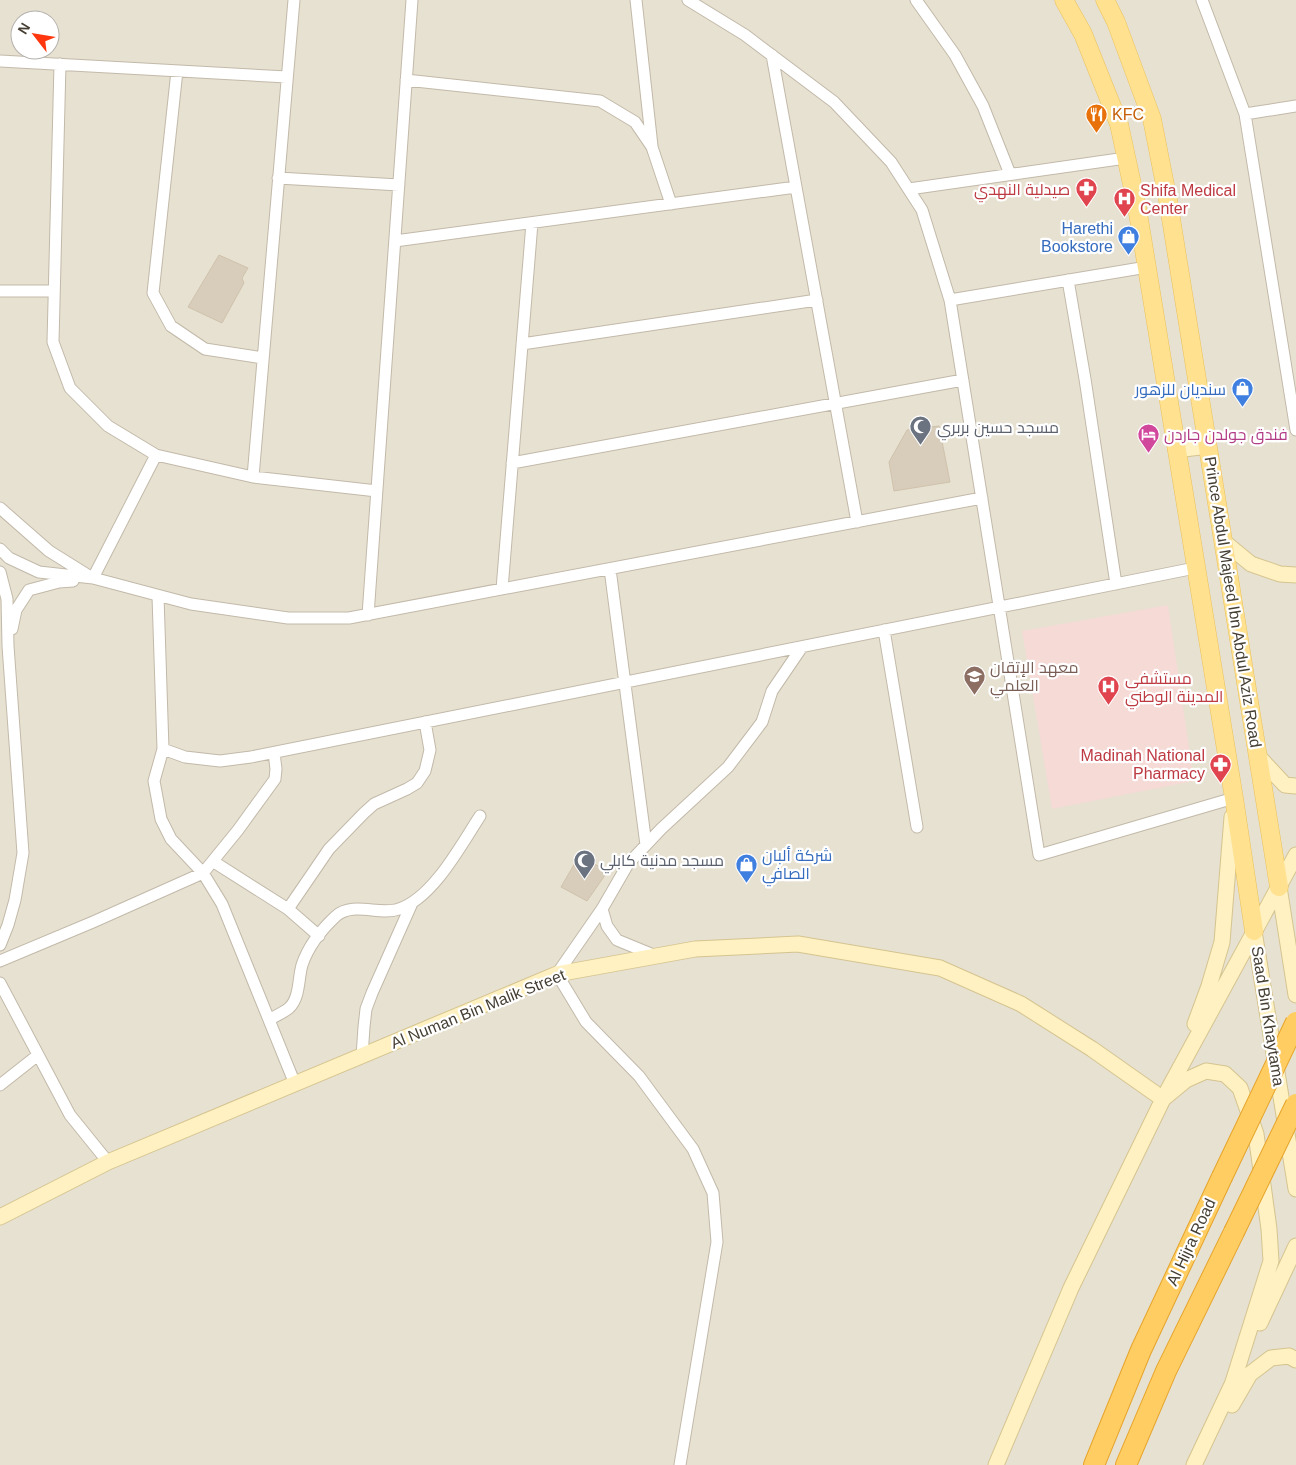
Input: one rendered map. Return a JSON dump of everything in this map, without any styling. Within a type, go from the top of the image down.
[{"type":"highway","name":"Al Hijra Road","points":[[1094,1465],[1141,1350],[1296,1022]]},
{"type":"highway","name":"Al Hijra Road","points":[[1126,1465],[1166,1371],[1296,1104]]},
{"type":"main road","name":"Prince Abdul Majeed Ibn Abdul Aziz Road","points":[[1064,0],[1083,34],[1119,124],[1137,208],[1234,798],[1254,931]]},
{"type":"main road","name":"Prince Abdul Majeed Ibn Abdul Aziz Road","points":[[1104,0],[1116,22],[1152,119],[1168,200],[1279,886]]},
{"type":"main road","points":[[1176,450],[1208,446]]},
{"type":"main road","points":[[1223,541],[1251,564],[1280,574],[1296,575]]},
{"type":"main road","points":[[1258,756],[1285,785],[1296,786]]},
{"type":"main road","points":[[1170,1085],[1210,986],[1222,942],[1234,798]]},
{"type":"main road","points":[[996,1465],[1071,1288],[1162,1099],[1296,855]]},
{"type":"main road","name":"Saad Bin Khaytama","points":[[1279,886],[1296,995]]},
{"type":"main road","name":"Saad Bin Khaytama","points":[[1254,931],[1296,1190]]},
{"type":"main road","name":"Al Numan Bin Malik Street","points":[[0,1217],[108,1162],[557,974],[695,949],[798,944],[940,968],[1021,1004],[1092,1049],[1162,1099]]},
{"type":"main road","points":[[1162,1099],[1186,1080],[1206,1071],[1225,1074],[1240,1088],[1256,1134],[1269,1229],[1271,1261],[1233,1382]]},
{"type":"main road","points":[[1194,1465],[1296,1246]]},
{"type":"main road","points":[[1198,1465],[1250,1374],[1271,1358],[1289,1356],[1296,1360]]},
{"type":"street","points":[[253,477],[294,0]]},
{"type":"street","points":[[368,614],[412,0]]},
{"type":"street","points":[[636,0],[652,147],[671,204]]},
{"type":"street","points":[[688,0],[745,35],[834,102],[891,162],[922,210],[950,300],[1039,855],[1234,798]]},
{"type":"street","points":[[916,0],[954,55],[983,106],[1010,174]]},
{"type":"street","points":[[1202,0],[1245,114],[1296,430]]},
{"type":"street","points":[[772,56],[857,522]]},
{"type":"street","points":[[0,61],[287,77]]},
{"type":"street","points":[[60,64],[53,342],[70,388],[108,426],[156,456],[253,477],[376,490]]},
{"type":"street","points":[[177,71],[154,293],[171,326],[205,349],[263,358]]},
{"type":"street","points":[[406,80],[600,101],[635,122],[652,147]]},
{"type":"street","points":[[1245,114],[1296,106]]},
{"type":"street","points":[[909,189],[1126,158]]},
{"type":"street","points":[[278,178],[399,185]]},
{"type":"street","points":[[395,241],[796,187]]},
{"type":"street","points":[[502,589],[532,223]]},
{"type":"street","points":[[950,300],[1147,267]]},
{"type":"street","points":[[1068,280],[1116,584]]},
{"type":"street","points":[[0,291],[54,291]]},
{"type":"street","points":[[522,344],[817,300]]},
{"type":"street","points":[[512,463],[963,380]]},
{"type":"street","points":[[92,578],[156,456]]},
{"type":"street","points":[[0,549],[9,558],[39,572],[92,578],[191,604],[288,618],[349,618],[982,498]]},
{"type":"street","points":[[0,508],[49,551],[92,578]]},
{"type":"street","points":[[163,750],[185,757],[220,761],[274,753],[1195,568]]},
{"type":"street","points":[[610,569],[646,845]]},
{"type":"street","points":[[0,572],[7,599],[8,646],[23,853],[15,900],[0,944]]},
{"type":"street","points":[[8,646],[16,610],[29,590],[59,582],[92,578]]},
{"type":"street","points":[[158,596],[163,750],[154,781],[161,819],[171,839],[203,873],[222,904],[295,1084]]},
{"type":"street","points":[[884,630],[917,827]]},
{"type":"street","points":[[680,1465],[717,1242],[713,1193],[688,1142],[640,1076],[586,1022],[557,974],[602,909],[628,864],[728,767],[762,722],[772,691],[802,647]]},
{"type":"street","points":[[288,909],[329,848],[364,813],[374,804],[417,783],[425,771],[430,750],[425,722]]},
{"type":"street","points":[[0,961],[94,922],[203,873],[214,862],[269,788],[274,779],[276,768],[274,753]]},
{"type":"street","points":[[269,1020],[288,1009],[295,1000],[302,965],[311,945],[338,914],[349,910],[398,910],[412,903],[438,879],[480,816]]},
{"type":"street","points":[[214,862],[288,909],[319,936]]},
{"type":"street","points":[[362,1056],[366,1009],[412,903]]},
{"type":"street","points":[[602,909],[607,926],[617,940],[656,956]]},
{"type":"street","points":[[0,983],[70,1115],[108,1162]]},
{"type":"street","points":[[0,1086],[38,1055]]},
{"type":"shaded area","points":[[0,0],[1296,0],[1296,1465],[0,1465]]},
{"type":"shaded area","name":"مستشفى المدينة الوطني","points":[[1168,605],[1194,781],[1052,809],[1022,631]]},
{"type":"building","points":[[219,255],[248,268],[242,278],[244,283],[222,323],[188,307]]},
{"type":"building","name":"مسجد حسين بربري","points":[[939,426],[950,482],[894,491],[889,462],[907,430]]},
{"type":"building","name":"مسجد مدنية كابلي","points":[[579,856],[608,871],[587,901],[561,887]]},
{"type":"place","name":"KFC","points":[[1096,133]]},
{"type":"place","name":"صيدلية النهدي","points":[[1086,208]]},
{"type":"place","name":"Shifa Medical Center","points":[[1124,218]]},
{"type":"place","name":"Harethi Bookstore","points":[[1129,256]]},
{"type":"place","name":"سنديان للزهور","points":[[1242,408]]},
{"type":"place","name":"مسجد حسين بربري","points":[[921,446]]},
{"type":"place","name":"فندق جولدن جاردن","points":[[1148,453]]},
{"type":"place","name":"معهد الإتقان العلمي","points":[[974,695]]},
{"type":"place","name":"مستشفى المدينة الوطني","points":[[1109,706]]},
{"type":"place","name":"Madinah National Pharmacy","points":[[1221,783]]},
{"type":"place","name":"مسجد مدنية كابلي","points":[[584,879]]},
{"type":"place","name":"شركة ألبان الصافي","points":[[746,883]]}]
